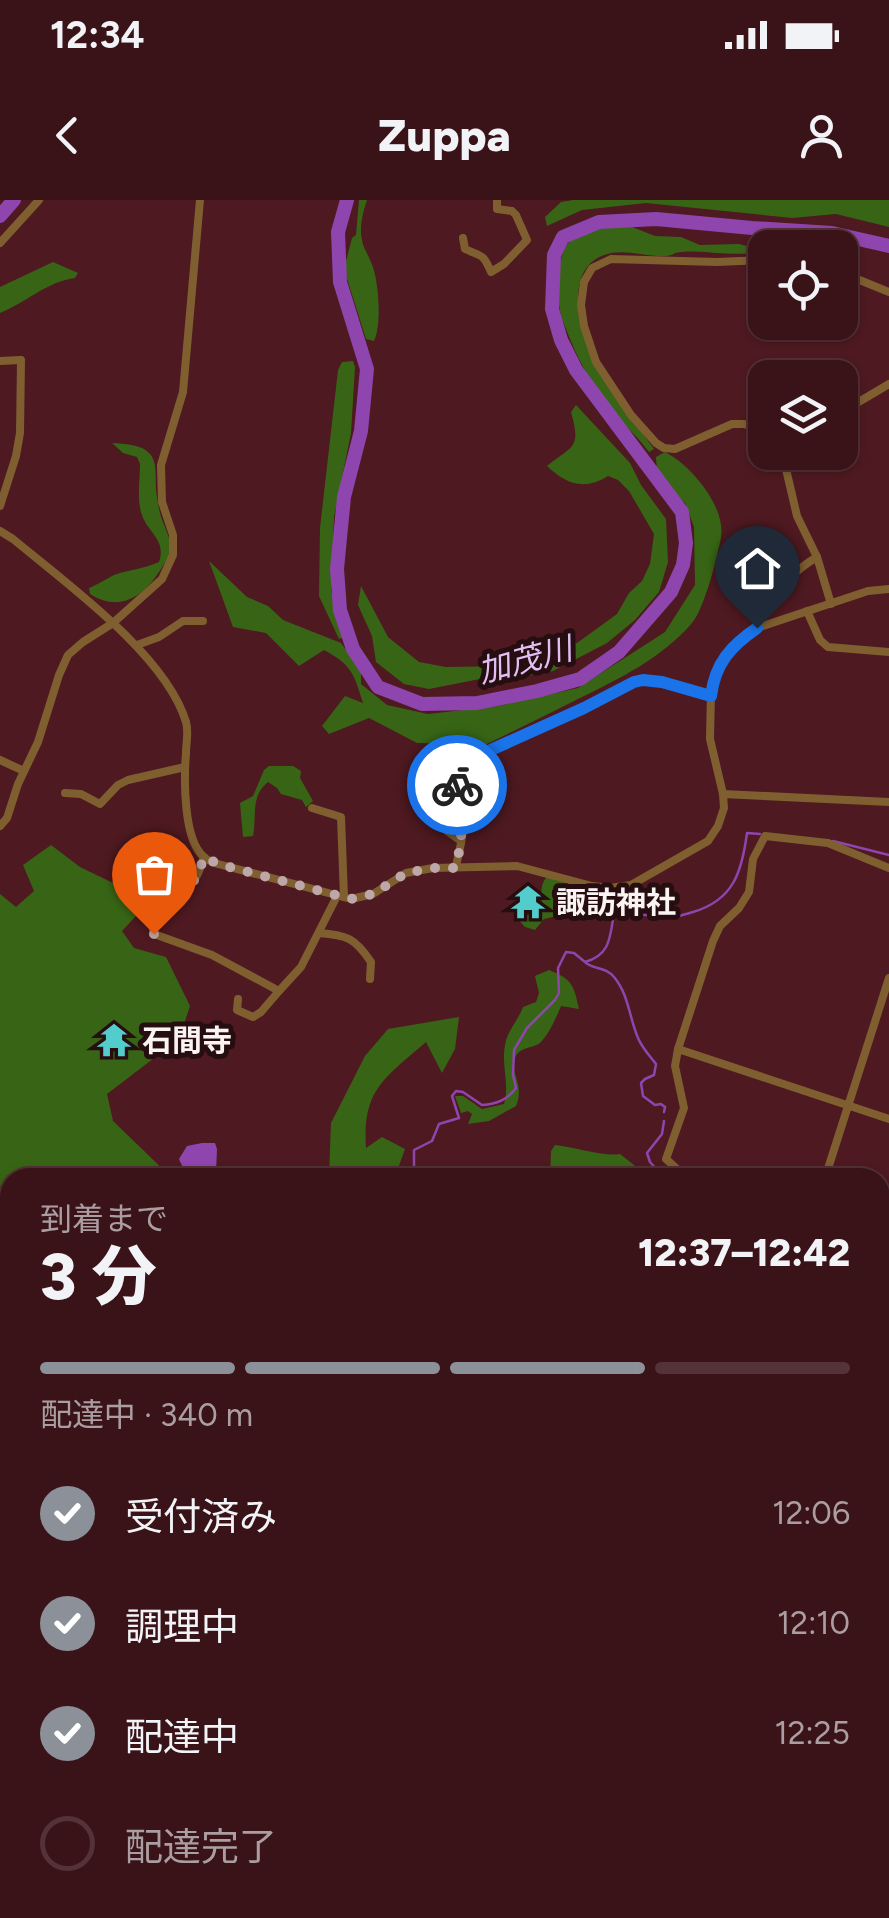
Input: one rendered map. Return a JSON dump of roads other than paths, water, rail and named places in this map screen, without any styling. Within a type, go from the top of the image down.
[{"type":"street","points":[[0,243],[39,200]]},
{"type":"street","points":[[0,826],[7,818],[38,742],[68,655],[113,624],[162,578],[174,555],[173,535],[162,502],[161,465],[183,392],[200,200]]},
{"type":"street","points":[[463,238],[465,249],[486,258],[492,272],[527,240],[512,211],[496,209],[497,200]]},
{"type":"street","points":[[748,261],[611,259],[592,268],[584,282],[581,306],[596,362],[631,415],[656,443],[675,449],[732,424],[748,425]]},
{"type":"street","points":[[858,278],[889,292]]},
{"type":"street","points":[[0,361],[21,360],[20,433],[0,506]]},
{"type":"street","points":[[858,403],[889,384]]},
{"type":"street","points":[[786,470],[796,516],[817,557],[831,604]]},
{"type":"street","points":[[0,530],[113,624],[166,683],[188,726],[188,818],[195,845],[204,857],[351,899],[373,894],[406,873],[433,868],[517,866],[567,881],[624,888],[708,841],[724,808],[710,739],[711,696],[718,671],[732,646],[757,628],[868,591],[889,589]]},
{"type":"street","points":[[757,628],[756,618],[765,604],[798,568],[817,557]]},
{"type":"street","points":[[807,612],[824,645],[889,652]]},
{"type":"street","points":[[136,646],[183,620],[203,620]]},
{"type":"street","points":[[456,868],[462,816],[457,784],[464,766],[473,758],[634,682],[662,682],[711,696]]},
{"type":"street","points":[[0,760],[24,771]]},
{"type":"street","points":[[65,793],[81,794],[100,804],[128,780],[185,767]]},
{"type":"street","points":[[724,794],[889,802]]},
{"type":"street","points":[[238,998],[237,1010],[257,1016],[302,967],[340,896],[341,817],[312,808]]},
{"type":"street","points":[[445,818],[447,831],[461,841]]},
{"type":"street","points":[[676,1168],[666,1159],[684,1108],[675,1066],[678,1048],[720,926],[740,908],[749,892],[753,860],[764,836],[828,843],[889,868]]},
{"type":"street","points":[[204,857],[197,877],[188,887],[158,908],[151,925],[154,934],[212,955],[279,991]]},
{"type":"street","points":[[318,932],[340,934],[355,941],[371,962],[370,979]]},
{"type":"street","points":[[828,1168],[889,978]]},
{"type":"street","points":[[678,1048],[889,1119]]},
{"type":"waterway","name":"加茂川","points":[[0,216],[14,200]]},
{"type":"waterway","name":"加茂川","points":[[347,200],[338,232],[340,282],[367,369],[361,431],[344,497],[337,569],[340,610],[353,649],[378,687],[422,704],[477,703],[580,679],[619,652],[671,592],[683,565],[686,543],[682,512],[576,370],[561,340],[552,309],[554,255],[563,237],[599,222],[656,219],[832,233],[889,246]]},
{"type":"waterway","points":[[414,1168],[414,1150],[432,1141],[439,1124],[459,1118],[452,1096],[456,1091],[482,1105],[501,1101],[516,1088],[514,1050],[527,1028],[559,993],[558,968],[566,952],[585,962],[600,955],[608,944],[614,913],[669,918],[707,907],[734,882],[747,833],[760,834]]},
{"type":"waterway","points":[[833,841],[889,855]]},
{"type":"waterway","points":[[586,963],[611,974],[623,991],[638,1038],[656,1064],[654,1075],[641,1083],[643,1096],[665,1107],[664,1112]]},
{"type":"waterway","points":[[655,1168],[647,1153],[662,1134],[664,1121]]},
{"type":"place","name":"諏訪神社","points":[[528,902]]},
{"type":"place","name":"石間寺","points":[[114,1040]]}]
